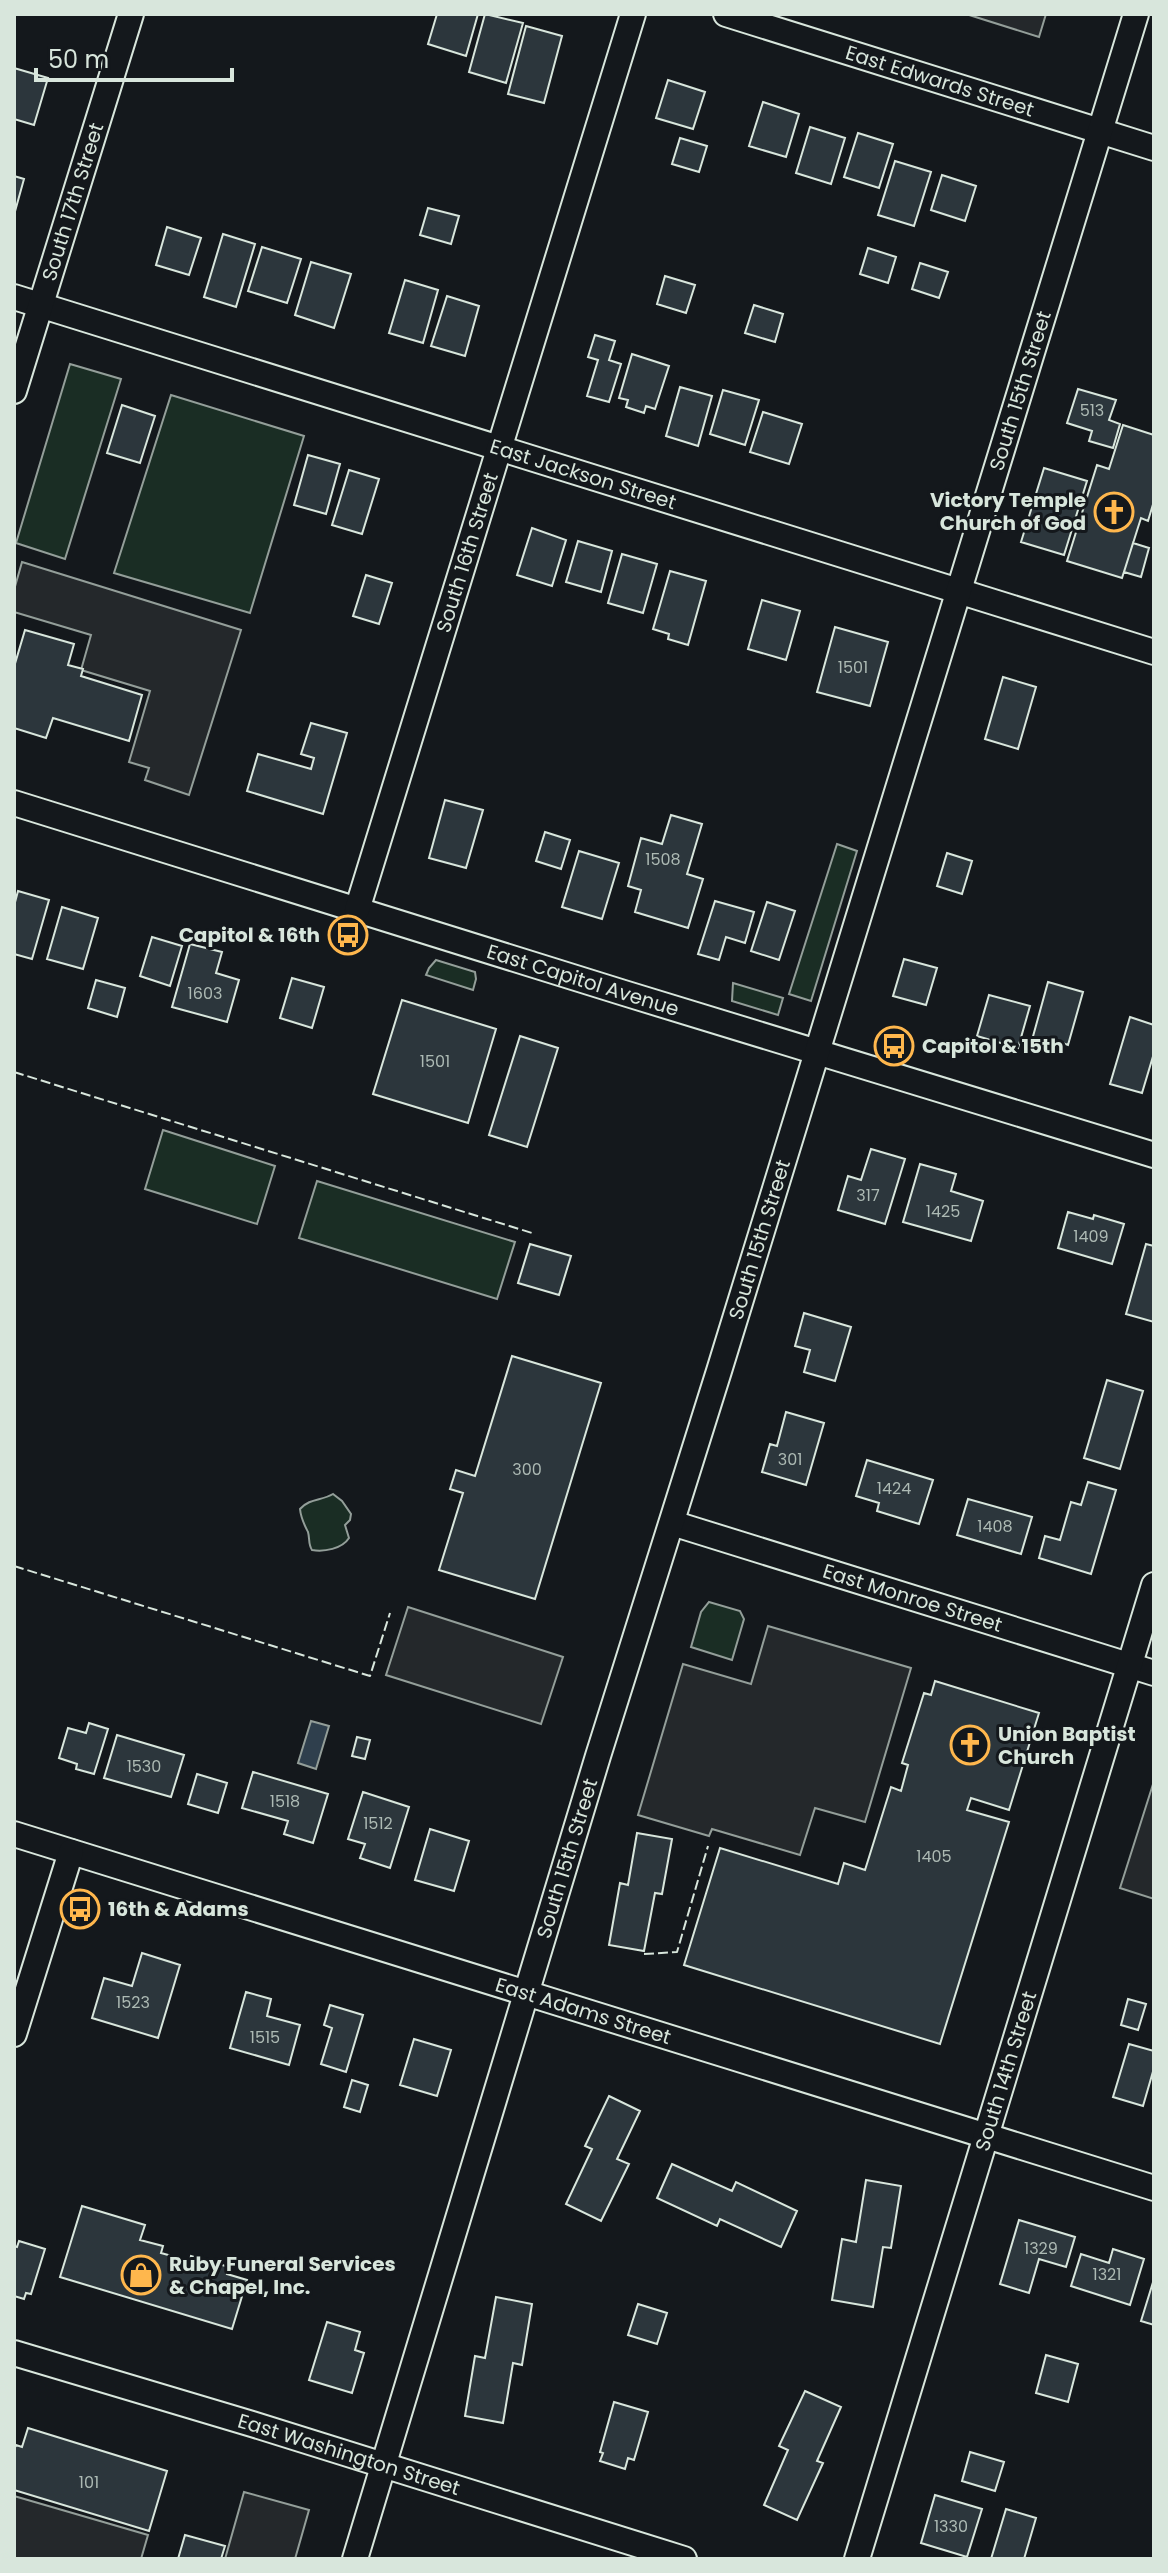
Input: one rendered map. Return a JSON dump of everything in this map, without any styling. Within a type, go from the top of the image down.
[{"type":"street","name":"South 17th Street","points":[[14,391],[131,14]]},
{"type":"street","name":"South 16th Street","points":[[357,910],[633,14]]},
{"type":"street","name":"East Edwards Street","points":[[726,14],[1154,148]]},
{"type":"street","name":"South 15th Street","points":[[355,2559],[593,1772],[1136,14]]},
{"type":"street","name":"East Jackson Street","points":[[14,297],[1154,652]]},
{"type":"street","name":"East Capitol Avenue","points":[[14,803],[1154,1155]]},
{"type":"street","name":"East Monroe Street","points":[[672,1523],[1154,1673]]},
{"type":"street","name":"South 14th Street","points":[[857,2559],[1154,1585]]},
{"type":"street","name":"East Adams Street","points":[[14,1834],[1154,2188]]},
{"type":"street","points":[[14,2034],[71,1852]]},
{"type":"street","name":"East Washington Street","points":[[14,2353],[684,2559]]},
{"type":"green space","points":[[70,364],[121,379],[65,559],[16,543]]},
{"type":"green space","points":[[171,395],[304,436],[250,613],[114,573]]},
{"type":"green space","points":[[837,844],[857,851],[811,1001],[789,994]]},
{"type":"green space","points":[[436,960],[475,972],[473,990],[426,975]]},
{"type":"green space","points":[[733,983],[783,998],[778,1015],[732,1001]]},
{"type":"green space","points":[[163,1130],[275,1166],[257,1224],[145,1189]]},
{"type":"green space","points":[[317,1181],[515,1242],[497,1299],[299,1238]]},
{"type":"green space","points":[[333,1494],[351,1514],[345,1525],[349,1538],[332,1549],[312,1550],[300,1509]]},
{"type":"green space","points":[[709,1602],[740,1611],[744,1619],[732,1660],[691,1647],[701,1612]]},
{"type":"shaded area","points":[[966,14],[1046,14],[1039,37]]},
{"type":"shaded area","points":[[22,562],[241,630],[189,795],[145,780],[149,768],[129,762],[150,691],[81,670],[91,635],[14,612],[14,590]]},
{"type":"shaded area","points":[[408,1607],[563,1657],[541,1724],[386,1675]]},
{"type":"shaded area","points":[[768,1626],[911,1668],[865,1822],[815,1808],[800,1855],[712,1829],[709,1836],[638,1815],[683,1664],[751,1684]]},
{"type":"shaded area","points":[[1154,1781],[1154,1899],[1120,1888]]},
{"type":"shaded area","points":[[244,2492],[309,2510],[295,2559],[225,2559]]},
{"type":"shaded area","points":[[14,2496],[148,2535],[141,2559],[14,2559]]},
{"type":"water","points":[[311,1721],[329,1726],[316,1769],[298,1763]]},
{"type":"building","points":[[437,14],[478,14],[466,56],[428,44]]},
{"type":"building","points":[[485,14],[523,23],[506,83],[469,72]]},
{"type":"building","points":[[526,26],[562,36],[544,103],[508,94]]},
{"type":"building","points":[[14,68],[48,78],[34,125],[14,119]]},
{"type":"building","points":[[668,80],[705,92],[693,129],[656,118]]},
{"type":"building","points":[[763,102],[799,114],[786,157],[749,146]]},
{"type":"building","points":[[810,127],[845,138],[831,184],[796,173]]},
{"type":"building","points":[[858,133],[893,144],[879,188],[844,177]]},
{"type":"building","points":[[680,138],[707,146],[699,172],[672,164]]},
{"type":"building","points":[[895,161],[931,172],[914,226],[878,215]]},
{"type":"building","points":[[942,175],[976,186],[965,221],[931,210]]},
{"type":"building","points":[[14,176],[24,179],[14,215]]},
{"type":"building","points":[[428,208],[459,216],[451,244],[420,235]]},
{"type":"building","points":[[167,227],[201,238],[189,275],[156,265]]},
{"type":"building","points":[[223,234],[255,244],[236,307],[204,297]]},
{"type":"building","points":[[262,247],[301,259],[287,303],[248,291]]},
{"type":"building","points":[[868,248],[896,257],[888,283],[860,274]]},
{"type":"building","points":[[311,262],[351,274],[334,328],[295,315]]},
{"type":"building","points":[[920,263],[948,272],[939,298],[912,289]]},
{"type":"building","points":[[665,276],[695,285],[686,313],[657,304]]},
{"type":"building","points":[[405,280],[438,290],[423,343],[389,333]]},
{"type":"building","points":[[447,296],[479,306],[465,356],[431,346]]},
{"type":"building","points":[[754,305],[783,314],[775,342],[745,333]]},
{"type":"building","points":[[595,335],[615,341],[609,360],[621,364],[609,402],[587,396],[598,360],[588,357]]},
{"type":"building","points":[[632,354],[669,366],[655,409],[646,406],[644,413],[626,407],[628,400],[619,398]]},
{"type":"building","points":[[680,387],[712,396],[698,446],[666,436]]},
{"type":"building","points":[[1078,389],[1116,400],[1109,420],[1120,424],[1113,448],[1089,441],[1092,431],[1067,423]]},
{"type":"building","points":[[723,390],[759,400],[745,445],[710,434]]},
{"type":"building","points":[[122,405],[155,416],[140,463],[107,453]]},
{"type":"building","points":[[763,412],[802,424],[789,464],[750,452]]},
{"type":"building","points":[[1123,425],[1154,435],[1154,501],[1148,521],[1141,518],[1122,578],[1067,561],[1097,465],[1109,469]]},
{"type":"building","points":[[308,455],[340,464],[326,514],[294,505]]},
{"type":"building","points":[[1044,468],[1087,481],[1064,555],[1021,542]]},
{"type":"building","points":[[349,470],[379,479],[362,534],[332,525]]},
{"type":"building","points":[[532,528],[566,540],[552,586],[517,575]]},
{"type":"building","points":[[578,541],[612,551],[601,592],[566,582]]},
{"type":"building","points":[[1133,543],[1149,548],[1141,577],[1124,572]]},
{"type":"building","points":[[622,554],[657,564],[643,613],[608,603]]},
{"type":"building","points":[[670,571],[706,581],[688,645],[668,639],[669,634],[653,629]]},
{"type":"building","points":[[366,575],[392,583],[379,624],[353,616]]},
{"type":"building","points":[[762,600],[800,611],[786,660],[748,649]]},
{"type":"building","points":[[835,627],[888,642],[870,706],[817,692]]},
{"type":"building","points":[[25,630],[74,644],[68,665],[83,669],[81,676],[142,695],[129,741],[53,718],[46,738],[14,728],[14,667]]},
{"type":"building","points":[[1003,677],[1036,687],[1018,749],[985,739]]},
{"type":"building","points":[[311,723],[347,733],[323,814],[247,791],[258,754],[311,769],[314,758],[301,754]]},
{"type":"building","points":[[445,800],[483,810],[466,868],[429,858]]},
{"type":"building","points":[[671,815],[702,824],[687,874],[703,879],[688,928],[635,912],[641,890],[628,886],[641,838],[662,844]]},
{"type":"building","points":[[545,832],[570,840],[561,869],[536,861]]},
{"type":"building","points":[[579,851],[619,863],[602,919],[562,907]]},
{"type":"building","points":[[947,853],[972,861],[962,894],[937,886]]},
{"type":"building","points":[[18,891],[49,900],[32,959],[14,954],[14,906]]},
{"type":"building","points":[[715,901],[754,912],[745,943],[726,937],[719,960],[698,954]]},
{"type":"building","points":[[767,902],[795,911],[779,960],[751,951]]},
{"type":"building","points":[[62,907],[98,918],[83,969],[47,959]]},
{"type":"building","points":[[152,937],[182,946],[170,986],[140,976]]},
{"type":"building","points":[[190,944],[222,952],[216,973],[239,980],[227,1022],[172,1007]]},
{"type":"building","points":[[904,959],[937,968],[926,1005],[893,996]]},
{"type":"building","points":[[292,978],[324,987],[312,1028],[280,1018]]},
{"type":"building","points":[[96,980],[125,988],[117,1017],[88,1008]]},
{"type":"building","points":[[1048,982],[1083,992],[1068,1045],[1057,1041],[1056,1046],[1032,1040]]},
{"type":"building","points":[[989,995],[1030,1006],[1018,1048],[977,1036]]},
{"type":"building","points":[[402,1000],[496,1029],[468,1123],[373,1094]]},
{"type":"building","points":[[1130,1017],[1154,1025],[1154,1053],[1142,1093],[1110,1084]]},
{"type":"building","points":[[520,1036],[558,1048],[527,1147],[489,1135]]},
{"type":"building","points":[[871,1149],[905,1159],[885,1224],[838,1210],[848,1176],[861,1180]]},
{"type":"building","points":[[920,1164],[956,1174],[951,1191],[983,1201],[971,1241],[903,1222]]},
{"type":"building","points":[[1068,1212],[1093,1219],[1094,1215],[1124,1224],[1112,1264],[1058,1248]]},
{"type":"building","points":[[530,1244],[571,1256],[559,1295],[518,1283]]},
{"type":"building","points":[[1146,1244],[1154,1246],[1154,1322],[1126,1314]]},
{"type":"building","points":[[804,1313],[851,1327],[835,1381],[804,1372],[810,1350],[795,1346]]},
{"type":"building","points":[[512,1356],[601,1383],[535,1599],[439,1570],[463,1493],[450,1489],[456,1470],[475,1476]]},
{"type":"building","points":[[1107,1380],[1143,1391],[1120,1469],[1084,1458]]},
{"type":"building","points":[[786,1412],[824,1423],[806,1485],[762,1472],[770,1444],[777,1446]]},
{"type":"building","points":[[867,1460],[933,1480],[919,1524],[877,1511],[879,1503],[856,1496]]},
{"type":"building","points":[[1088,1482],[1116,1490],[1091,1574],[1039,1558],[1045,1536],[1060,1540],[1071,1502],[1081,1505]]},
{"type":"building","points":[[968,1499],[1032,1517],[1021,1554],[957,1535]]},
{"type":"building","points":[[935,1681],[1039,1713],[1009,1810],[971,1798],[967,1810],[1009,1822],[940,2044],[684,1965],[720,1848],[838,1884],[844,1863],[865,1870],[891,1787],[901,1791],[908,1765],[902,1763],[924,1693],[931,1695]]},
{"type":"building","points":[[89,1723],[108,1729],[94,1774],[76,1769],[77,1764],[59,1758],[68,1728],[86,1733]]},
{"type":"building","points":[[117,1735],[184,1755],[171,1797],[104,1778]]},
{"type":"building","points":[[357,1737],[370,1740],[365,1759],[352,1756]]},
{"type":"building","points":[[253,1772],[328,1794],[313,1843],[284,1834],[288,1821],[242,1808]]},
{"type":"building","points":[[197,1774],[227,1783],[218,1813],[188,1804]]},
{"type":"building","points":[[363,1792],[409,1807],[390,1868],[360,1858],[365,1844],[348,1839]]},
{"type":"building","points":[[430,1829],[469,1841],[454,1891],[415,1880]]},
{"type":"building","points":[[637,1833],[672,1839],[662,1894],[655,1893],[644,1951],[609,1945],[620,1883],[628,1885]]},
{"type":"building","points":[[142,1953],[180,1965],[158,2038],[92,2018],[104,1978],[132,1986]]},
{"type":"building","points":[[246,1992],[271,1999],[267,2016],[300,2025],[289,2065],[230,2048]]},
{"type":"building","points":[[1128,1999],[1146,2004],[1138,2030],[1121,2025]]},
{"type":"building","points":[[330,2005],[363,2015],[346,2072],[321,2064],[332,2028],[324,2025]]},
{"type":"building","points":[[414,2039],[451,2050],[437,2096],[400,2085]]},
{"type":"building","points":[[1129,2044],[1154,2051],[1154,2068],[1143,2106],[1113,2097]]},
{"type":"building","points":[[352,2080],[368,2085],[360,2112],[344,2107]]},
{"type":"building","points":[[609,2096],[640,2111],[617,2159],[629,2164],[601,2221],[566,2204],[592,2149],[585,2146]]},
{"type":"building","points":[[672,2164],[732,2191],[736,2182],[797,2211],[781,2247],[720,2219],[717,2226],[657,2198]]},
{"type":"building","points":[[866,2180],[901,2186],[891,2248],[883,2247],[873,2307],[832,2300],[842,2239],[856,2242]]},
{"type":"building","points":[[82,2206],[145,2225],[140,2240],[163,2246],[161,2253],[190,2261],[191,2256],[229,2267],[227,2274],[247,2280],[232,2329],[60,2277]]},
{"type":"building","points":[[1019,2220],[1075,2237],[1066,2267],[1039,2259],[1029,2293],[1000,2284]]},
{"type":"building","points":[[19,2241],[45,2249],[31,2294],[26,2293],[24,2299],[14,2296],[14,2246],[17,2247]]},
{"type":"building","points":[[1113,2249],[1144,2259],[1130,2305],[1071,2286],[1081,2254],[1109,2263]]},
{"type":"building","points":[[1154,2279],[1154,2325],[1141,2321]]},
{"type":"building","points":[[496,2297],[532,2304],[522,2365],[513,2363],[503,2423],[465,2416],[475,2356],[485,2358]]},
{"type":"building","points":[[638,2304],[667,2313],[657,2344],[628,2335]]},
{"type":"building","points":[[327,2322],[360,2332],[355,2350],[364,2353],[352,2393],[309,2380]]},
{"type":"building","points":[[1046,2355],[1078,2364],[1068,2402],[1036,2393]]},
{"type":"building","points":[[805,2391],[841,2407],[817,2461],[823,2463],[797,2520],[764,2505],[788,2450],[779,2446]]},
{"type":"building","points":[[614,2402],[648,2412],[634,2460],[628,2458],[625,2469],[600,2461]]},
{"type":"building","points":[[28,2428],[167,2471],[149,2531],[14,2490],[14,2450],[16,2445],[22,2447]]},
{"type":"building","points":[[970,2452],[1004,2462],[995,2491],[962,2481]]},
{"type":"building","points":[[935,2495],[982,2509],[967,2557],[921,2543]]},
{"type":"building","points":[[1006,2509],[1036,2518],[1024,2559],[991,2559]]},
{"type":"building","points":[[185,2535],[225,2546],[221,2559],[178,2559]]},
{"type":"fence","points":[[14,1072],[532,1233]]},
{"type":"fence","points":[[14,1566],[370,1676],[390,1613]]},
{"type":"fence","points":[[644,1954],[677,1952],[708,1846]]},
{"type":"place","name":"Victory Temple Church of God","points":[[1114,512]]},
{"type":"place","name":"Capitol & 16th","points":[[348,935]]},
{"type":"place","name":"Capitol & 15th","points":[[894,1046]]},
{"type":"place","name":"Union Baptist Church","points":[[970,1745]]},
{"type":"place","name":"16th & Adams","points":[[80,1909]]},
{"type":"place","name":"Ruby Funeral Services & Chapel, Inc.","points":[[141,2275]]}]
